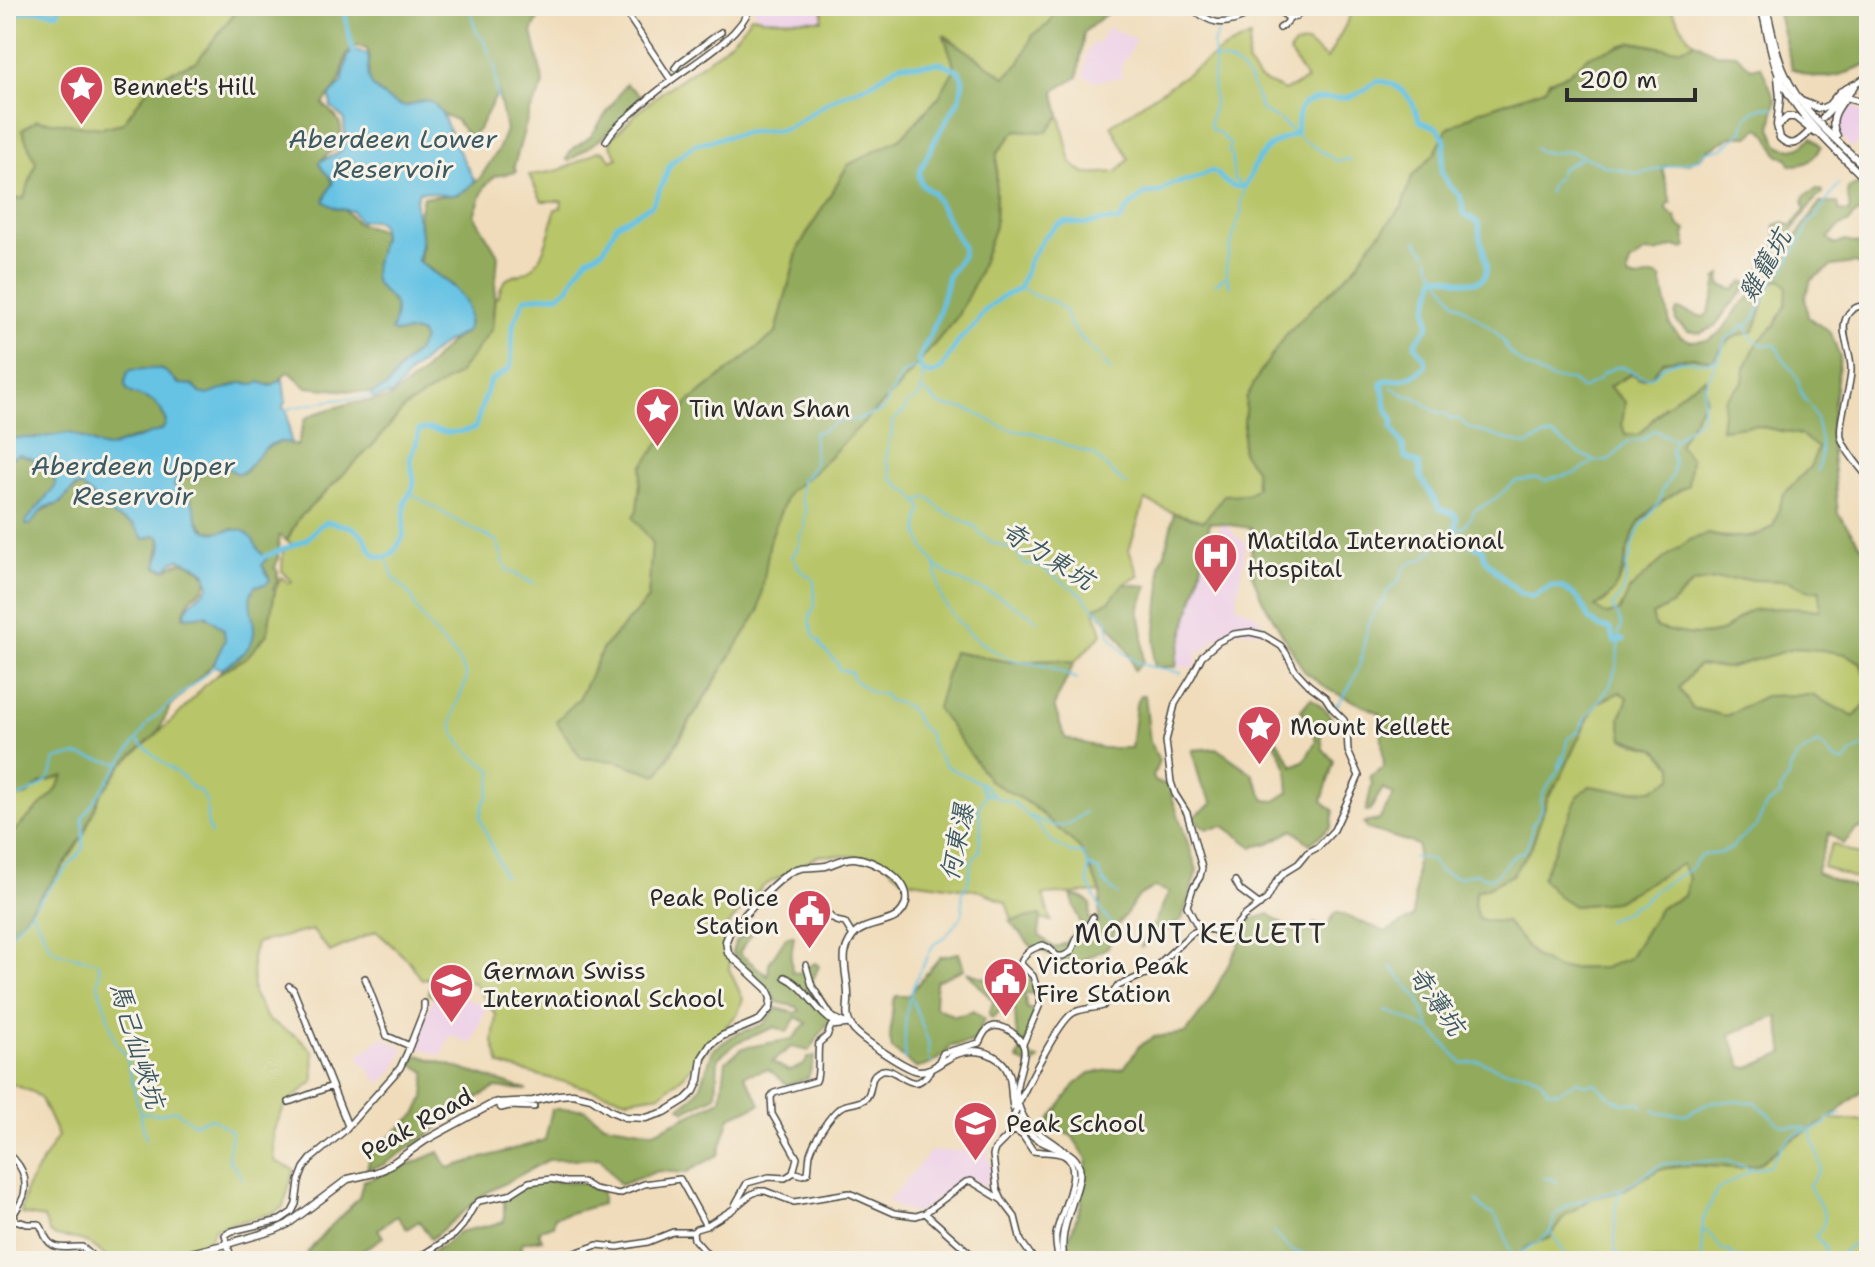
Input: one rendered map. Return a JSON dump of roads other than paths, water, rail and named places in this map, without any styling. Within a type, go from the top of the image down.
[{"type":"main road","points":[[1764,6],[1780,98],[1778,132],[1782,140],[1790,144],[1800,141],[1808,133]]},
{"type":"main road","points":[[1764,6],[1781,65],[1799,100],[1867,169]]},
{"type":"main road","points":[[1777,72],[1795,104],[1869,183]]},
{"type":"main road","points":[[1799,100],[1823,108],[1840,92],[1855,84]]},
{"type":"main road","points":[[1842,145],[1835,133],[1833,116],[1855,84]]},
{"type":"main road","points":[[1823,118],[1855,84]]},
{"type":"main road","points":[[1778,132],[1781,122],[1787,117],[1795,117],[1832,147]]},
{"type":"main road","name":"Peak Road","points":[[158,1261],[227,1244],[288,1224],[348,1179],[384,1169],[426,1140],[497,1102],[578,1095],[594,1100],[619,1115],[642,1118],[660,1114],[689,1097],[697,1086],[702,1058],[711,1044],[760,1020],[770,1008],[771,998],[767,989],[731,957],[726,941],[733,928],[793,871],[856,858],[883,869],[898,880],[906,897],[900,914],[862,928],[853,936]]},
{"type":"main road","points":[[853,936],[845,958],[848,1017],[860,1035],[908,1068],[919,1071],[934,1067],[959,1053],[979,1051],[999,1060],[1011,1079],[1014,1110],[1022,1123],[1037,1140],[1072,1155],[1080,1170],[1063,1235],[1061,1261]]},
{"type":"street","points":[[625,6],[671,80]]},
{"type":"street","points":[[606,141],[613,130],[671,80],[729,35],[751,6]]},
{"type":"street","points":[[1189,6],[1218,23],[1234,21],[1266,7],[1289,18],[1296,17],[1307,6]]},
{"type":"street","points":[[1280,28],[1289,18]]},
{"type":"street","points":[[675,68],[721,32]]},
{"type":"street","points":[[1855,84],[1869,75]]},
{"type":"street","points":[[1848,98],[1869,108]]},
{"type":"street","points":[[1869,306],[1855,308],[1845,319],[1851,371],[1841,433],[1844,444],[1869,479]]},
{"type":"street","points":[[1061,1152],[1033,1151],[1023,1136],[1014,1130],[1012,1122],[1034,1072],[1067,1017],[1080,1010],[1103,1006],[1118,986],[1147,974],[1199,929],[1229,933],[1243,917],[1269,897],[1285,872],[1318,847],[1334,830],[1359,775],[1348,751],[1347,730],[1342,718],[1325,697],[1295,670],[1281,646],[1258,633],[1248,632],[1224,638],[1202,656],[1173,707],[1166,741],[1171,782],[1187,813],[1202,865],[1187,906],[1199,929]]},
{"type":"street","points":[[1235,881],[1240,890],[1260,905]]},
{"type":"street","points":[[801,925],[818,911],[824,910],[836,921],[845,923],[853,936]]},
{"type":"street","points":[[1022,1045],[1041,1002],[1033,976],[1021,964],[1022,958],[1043,945],[1059,956],[1067,955],[1093,917]]},
{"type":"street","points":[[806,965],[812,986],[832,1017],[850,1024]]},
{"type":"street","points":[[785,977],[795,982],[827,1018],[838,1025]]},
{"type":"street","points":[[365,978],[387,1036],[410,1046]]},
{"type":"street","points":[[289,986],[293,989],[348,1126]]},
{"type":"street","points":[[232,1261],[224,1236],[226,1233],[280,1220],[290,1214],[296,1204],[304,1168],[348,1126],[400,1068],[424,1010],[424,1003]]},
{"type":"street","points":[[732,1210],[746,1183],[766,1177],[785,1178],[793,1172],[797,1158],[772,1114],[771,1097],[774,1093],[816,1081],[819,1075],[819,1044],[830,1027],[850,1024]]},
{"type":"street","points":[[793,1172],[808,1173],[811,1152],[819,1134],[840,1108],[866,1098],[876,1073],[891,1071],[912,1083],[925,1078],[943,1053],[979,1043],[991,1027],[999,1026],[1012,1032],[1025,1051],[1018,1080],[1016,1110]]},
{"type":"street","points":[[1011,1079],[1024,1056]]},
{"type":"street","points":[[289,1102],[332,1086]]},
{"type":"street","points":[[497,1102],[501,1108],[534,1107]]},
{"type":"street","points":[[1016,1110],[1061,1152]]},
{"type":"street","points":[[1014,1130],[998,1145],[993,1155],[995,1184],[1015,1217],[1021,1241],[1035,1261]]},
{"type":"street","points":[[6,1154],[24,1174],[24,1194],[14,1214],[15,1220],[39,1224],[44,1229],[46,1239],[60,1249],[82,1247],[98,1261]]},
{"type":"street","points":[[413,1261],[456,1233],[479,1201],[511,1194],[530,1181],[553,1179],[583,1182],[594,1189],[619,1194],[639,1185],[680,1179],[706,1226]]},
{"type":"street","points":[[553,1261],[597,1245],[618,1247],[648,1242],[673,1232],[693,1232],[732,1210],[752,1193],[761,1191],[794,1202],[849,1193],[908,1216],[925,1213],[971,1181],[1002,1200]]},
{"type":"street","points":[[925,1213],[972,1255]]},
{"type":"street","points":[[693,1232],[694,1239],[708,1255],[707,1261]]},
{"type":"water","name":"Aberdeen Lower Reservoir","points":[[353,51],[368,54],[371,83],[388,99],[403,106],[425,100],[436,106],[475,181],[455,195],[420,191],[416,202],[421,235],[418,261],[455,288],[462,297],[469,317],[467,331],[444,343],[410,373],[393,394],[375,398],[371,394],[388,386],[423,340],[417,332],[391,331],[396,309],[375,282],[374,274],[382,236],[380,223],[359,221],[352,211],[335,208],[324,201],[333,182],[319,162],[341,150],[345,138],[344,119],[331,107],[330,95],[342,83],[348,56]]},
{"type":"water","name":"Aberdeen Upper Reservoir","points":[[160,369],[179,384],[193,385],[200,393],[208,395],[241,383],[260,382],[270,386],[283,379],[286,403],[283,408],[287,411],[291,444],[273,444],[242,472],[225,466],[182,476],[174,485],[191,499],[198,521],[205,530],[243,531],[267,558],[262,565],[270,580],[255,586],[250,600],[254,636],[242,654],[222,669],[214,663],[225,640],[224,630],[206,615],[185,617],[190,603],[209,586],[206,573],[179,559],[166,569],[157,566],[161,538],[156,535],[144,539],[134,525],[114,516],[81,486],[75,487],[59,504],[42,510],[30,525],[26,525],[55,487],[55,480],[49,469],[32,459],[19,454],[6,460],[6,443],[13,438],[68,433],[108,448],[162,430],[166,419],[158,406],[150,399],[128,391],[125,385],[127,373],[131,370]]},
{"type":"waterway","points":[[6,19],[31,11],[57,13],[61,6]]},
{"type":"waterway","points":[[346,6],[344,12],[353,51]]},
{"type":"waterway","points":[[469,6],[476,31],[486,44],[495,68],[497,98]]},
{"type":"waterway","points":[[1218,32],[1213,44],[1214,101],[1210,125],[1230,144],[1234,179],[1245,187],[1242,212],[1227,260],[1230,288]]},
{"type":"waterway","points":[[1213,59],[1224,60],[1240,69],[1251,83],[1262,111],[1280,120],[1293,132]]},
{"type":"waterway","points":[[266,556],[306,540],[327,522],[352,527],[363,536],[378,557],[393,553],[403,537],[405,502],[414,481],[410,459],[419,430],[454,432],[475,428],[490,381],[511,365],[513,325],[525,298],[559,295],[569,287],[588,258],[604,249],[617,224],[652,205],[673,161],[696,144],[747,132],[781,130],[833,99],[872,83],[900,64],[941,63],[958,70],[963,80],[960,98],[939,133],[919,177],[922,185],[933,193],[963,248],[962,256],[948,276],[937,320],[918,361],[923,372],[932,374],[941,369],[960,339],[984,311],[1003,296],[1019,289],[1029,261],[1044,237],[1058,224],[1120,221],[1126,210],[1144,194],[1160,192],[1172,184],[1211,171],[1231,185],[1244,186],[1268,148],[1296,133],[1299,114],[1305,104],[1316,99],[1354,96],[1380,81],[1390,83],[1403,92],[1411,100],[1420,121],[1440,131],[1445,142],[1441,171],[1449,185],[1460,195],[1464,213],[1479,225],[1486,264],[1485,276],[1474,282],[1436,276],[1427,309],[1428,327],[1415,343],[1425,359],[1425,366],[1412,376],[1386,380],[1382,384],[1386,407],[1393,419],[1392,428],[1403,446],[1405,457],[1419,464],[1421,478],[1440,509],[1456,515],[1454,531],[1463,541],[1482,549],[1485,559],[1504,579],[1520,593],[1533,597],[1551,586],[1562,587],[1578,598],[1589,619],[1600,627],[1610,629],[1615,642],[1623,640]]},
{"type":"waterway","points":[[1535,148],[1552,153],[1571,151],[1605,166],[1638,174],[1700,159],[1704,152],[1723,148],[1743,131],[1746,119],[1754,111],[1763,107],[1774,108]]},
{"type":"waterway","points":[[1296,133],[1335,160],[1350,161]]},
{"type":"waterway","points":[[1549,193],[1561,169],[1581,158]]},
{"type":"waterway","name":"雞籠坑","points":[[1677,438],[1701,418],[1705,386],[1725,339],[1754,319],[1808,223],[1839,184]]},
{"type":"waterway","points":[[1416,240],[1427,254]]},
{"type":"waterway","points":[[1429,258],[1455,302],[1495,331],[1508,351],[1523,365],[1552,379],[1572,380],[1583,389],[1616,367],[1648,377],[1677,361],[1707,362],[1717,359]]},
{"type":"waterway","points":[[1216,284],[1227,275]]},
{"type":"waterway","points":[[1021,287],[1035,296],[1055,302],[1065,311],[1069,324],[1111,371]]},
{"type":"waterway","points":[[1747,326],[1750,336],[1757,342],[1776,345],[1795,374],[1809,404]]},
{"type":"waterway","points":[[919,366],[902,374],[881,411],[856,420],[838,421],[814,433],[814,464],[801,481],[801,500],[806,510],[805,529],[792,556],[801,571],[814,582],[815,605],[809,619],[814,637],[839,669],[852,673],[852,678],[872,693],[883,694],[890,701],[910,709],[921,727],[928,732],[933,748],[946,766],[984,785],[995,797],[1014,803],[1052,842],[1071,853],[1082,853],[1088,865],[1088,884],[1102,912]]},
{"type":"waterway","points":[[924,372],[919,397],[907,404],[892,422],[886,460],[891,479],[911,493],[922,508],[918,527],[920,537],[934,563],[944,602],[967,631],[987,646]]},
{"type":"waterway","points":[[1391,387],[1415,397],[1434,411],[1451,419],[1459,419],[1469,428],[1526,445],[1553,435],[1595,461]]},
{"type":"waterway","points":[[922,390],[941,405],[966,409],[1005,428],[1031,432],[1094,455],[1128,485]]},
{"type":"waterway","points":[[287,411],[334,400],[371,397]]},
{"type":"waterway","points":[[1811,408],[1820,439],[1821,457],[1817,471]]},
{"type":"waterway","points":[[1597,461],[1609,461],[1628,442],[1642,440],[1654,430],[1673,439]]},
{"type":"waterway","points":[[1421,858],[1430,860],[1442,872],[1452,876],[1475,873],[1487,878],[1494,877],[1515,855],[1525,851],[1532,825],[1542,810],[1543,793],[1564,761],[1567,739],[1579,731],[1610,686],[1617,664],[1622,625],[1613,606],[1624,587],[1631,547],[1672,476],[1674,463],[1671,451],[1675,439]]},
{"type":"waterway","points":[[1438,544],[1464,527],[1475,510],[1492,501],[1516,481],[1538,478],[1546,481],[1577,473],[1593,462]]},
{"type":"waterway","points":[[410,493],[497,541],[506,569],[534,584]]},
{"type":"waterway","name":"奇力東坑","points":[[919,501],[927,497],[931,499],[941,510],[976,527],[991,542],[1014,550],[1025,564],[1040,567],[1083,595],[1105,618],[1110,635],[1125,654],[1140,664],[1153,667]]},
{"type":"waterway","points":[[1335,707],[1358,669],[1369,622],[1385,601],[1386,593],[1401,578],[1404,568],[1423,559],[1435,547]]},
{"type":"waterway","points":[[386,557],[394,578],[412,597],[416,609],[457,658],[466,674],[453,718],[453,730],[467,751],[493,771],[480,818],[504,876]]},
{"type":"waterway","points":[[935,565],[968,585],[1002,598],[1038,621]]},
{"type":"waterway","points":[[988,647],[998,653]]},
{"type":"waterway","points":[[1000,654],[1012,660],[1052,668],[1077,679]]},
{"type":"waterway","points":[[6,940],[83,849],[83,817],[150,721],[215,666]]},
{"type":"waterway","points":[[1156,667],[1181,673]]},
{"type":"waterway","points":[[138,741],[191,787],[201,792],[207,803],[211,835]]},
{"type":"waterway","points":[[1791,767],[1798,755],[1818,743],[1841,762],[1869,743]]},
{"type":"waterway","points":[[6,800],[45,782],[55,759],[76,755],[119,763]]},
{"type":"waterway","points":[[1558,767],[1562,755]]},
{"type":"waterway","points":[[1607,921],[1640,904],[1653,891],[1693,867],[1703,855],[1722,853],[1732,848],[1757,826],[1765,807],[1781,794],[1790,768]]},
{"type":"waterway","name":"何東瀑","points":[[980,786],[985,794],[993,795]]},
{"type":"waterway","name":"何東瀑","points":[[929,953],[961,917],[962,893],[968,883],[971,862],[979,851],[981,824],[978,808],[986,794]]},
{"type":"waterway","points":[[1030,816],[1064,826],[1085,812]]},
{"type":"waterway","name":"雞籠坑","points":[[1413,857],[1418,858]]},
{"type":"waterway","points":[[1089,866],[1099,871],[1104,882],[1115,892]]},
{"type":"waterway","name":"馬己仙峽坑","points":[[32,912],[51,948],[94,961]]},
{"type":"waterway","points":[[1104,914],[1115,928]]},
{"type":"waterway","points":[[905,1052],[905,1025],[910,997],[928,956]]},
{"type":"waterway","name":"馬己仙峽坑","points":[[96,962],[100,969],[98,986],[115,1041],[126,1056],[146,1139]]},
{"type":"waterway","name":"奇薄坑","points":[[1391,967],[1418,998],[1431,1030],[1462,1063],[1480,1061],[1501,1070],[1527,1073],[1539,1078],[1549,1091],[1558,1092],[1577,1081],[1585,1085],[1594,1083],[1613,1099],[1624,1104],[1638,1102],[1643,1107]]},
{"type":"waterway","points":[[912,999],[928,1041],[929,1055]]},
{"type":"waterway","points":[[1385,1011],[1431,1030]]},
{"type":"waterway","points":[[904,1060],[905,1054]]},
{"type":"waterway","points":[[1653,1110],[1686,1115],[1713,1101],[1755,1102],[1779,1124],[1806,1128]]},
{"type":"waterway","points":[[140,1113],[159,1114],[175,1110],[194,1124],[211,1118],[232,1132],[228,1158],[243,1179]]},
{"type":"waterway","points":[[1510,1261],[1551,1231],[1555,1216],[1569,1204],[1620,1190],[1662,1164],[1725,1160],[1753,1170],[1770,1165],[1783,1144],[1798,1133],[1827,1125],[1828,1119],[1841,1114]]},
{"type":"waterway","points":[[1869,1124],[1869,1132]]},
{"type":"waterway","points":[[1812,1130],[1821,1169],[1809,1185],[1823,1211],[1824,1223],[1815,1236],[1825,1246],[1827,1261]]},
{"type":"waterway","points":[[1702,1261],[1702,1222],[1717,1190],[1752,1170]]},
{"type":"waterway","points":[[1544,1178],[1558,1183]]},
{"type":"waterway","points":[[1869,1182],[1869,1190]]},
{"type":"waterway","points":[[1620,1190],[1615,1209],[1615,1251],[1620,1261]]},
{"type":"waterway","points":[[1477,1201],[1500,1223],[1513,1257]]},
{"type":"waterway","points":[[1272,1231],[1292,1251],[1323,1261]]},
{"type":"waterway","points":[[1703,1231],[1709,1232],[1723,1251],[1745,1259]]},
{"type":"waterway","points":[[1551,1232],[1570,1261]]},
{"type":"waterway","points":[[1837,1259],[1847,1248],[1869,1236]]},
{"type":"place","name":"Bennet's Hill","points":[[82,126]]},
{"type":"place","name":"Tin Wan Shan","points":[[658,448]]},
{"type":"place","name":"Matilda International Hospital","points":[[1216,594]]},
{"type":"place","name":"Mount Kellett","points":[[1259,766]]},
{"type":"place","name":"Peak Police Station","points":[[810,951]]},
{"type":"place","name":"Victoria Peak Fire Station","points":[[1005,1019]]},
{"type":"place","name":"German Swiss International School","points":[[452,1024]]},
{"type":"place","name":"Peak School","points":[[975,1163]]},
{"type":"district","name":"MOUNT KELLETT","points":[[1201,933]]}]
